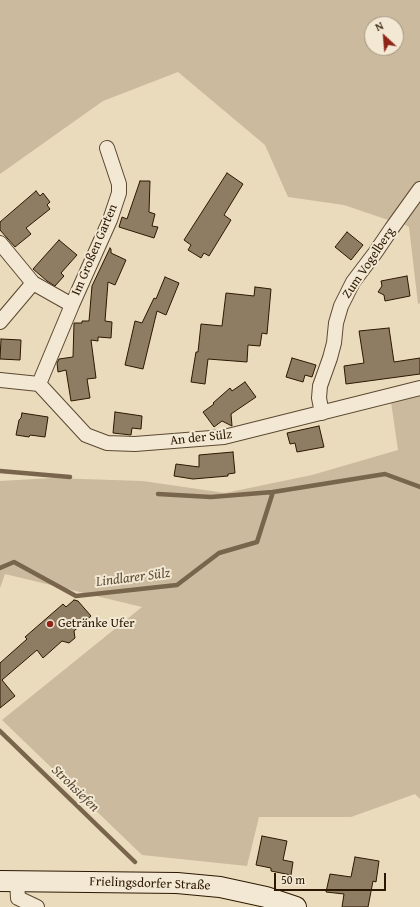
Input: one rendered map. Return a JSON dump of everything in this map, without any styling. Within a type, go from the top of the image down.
[{"type":"main road","name":"Frielingsdorfer Straße","points":[[11,892],[169,883],[220,887],[266,896],[296,907]]},
{"type":"street","name":"Im Großen Garten","points":[[39,384],[110,220],[119,193],[119,184],[107,148]]},
{"type":"street","name":"Zum Vogelberg","points":[[322,412],[319,398],[320,386],[334,343],[336,323],[341,306],[353,282],[375,254],[420,189]]},
{"type":"street","name":"Im Großen Garten","points":[[0,243],[33,283],[72,305]]},
{"type":"street","points":[[0,322],[33,283]]},
{"type":"street","points":[[0,380],[39,384]]},
{"type":"street","name":"An der Sülz","points":[[39,384],[86,435],[107,443],[135,444],[224,437],[420,388]]},
{"type":"street","points":[[11,892],[37,907]]},
{"type":"shaded area","points":[[0,0],[420,0],[420,188],[397,223],[344,205],[288,197],[265,145],[178,72],[103,101],[0,174]]},
{"type":"shaded area","points":[[420,196],[420,303],[418,304],[409,227],[402,223]]},
{"type":"shaded area","points":[[420,394],[420,799],[415,794],[351,817],[259,817],[247,866],[142,855],[2,720],[142,607],[5,574],[0,588],[0,481],[52,478],[143,481],[225,493],[312,475],[398,450],[391,402]]},
{"type":"building","points":[[227,173],[243,184],[224,215],[231,220],[209,256],[204,253],[201,258],[188,250],[191,245],[184,240]]},
{"type":"building","points":[[140,181],[150,181],[149,212],[155,214],[152,226],[158,227],[154,238],[119,227],[122,217],[127,219]]},
{"type":"building","points":[[36,191],[40,196],[43,193],[50,202],[47,205],[50,209],[26,228],[31,234],[15,247],[0,230],[0,222]]},
{"type":"building","points":[[347,232],[363,245],[351,260],[335,247]]},
{"type":"building","points":[[59,240],[77,255],[61,273],[64,276],[55,286],[33,269]]},
{"type":"building","points":[[110,248],[111,253],[126,260],[115,285],[108,282],[105,321],[112,322],[111,338],[98,337],[98,341],[91,340],[96,378],[87,379],[90,398],[71,401],[66,370],[58,372],[57,363],[59,359],[73,357],[74,323],[89,321],[92,286]]},
{"type":"building","points":[[407,276],[410,296],[385,301],[384,295],[378,292],[382,286],[381,281]]},
{"type":"building","points":[[165,277],[179,283],[166,315],[157,311],[143,369],[125,365],[135,321],[142,323],[154,298],[156,299]]},
{"type":"building","points":[[255,287],[271,289],[267,334],[262,333],[260,346],[248,345],[247,362],[208,359],[205,384],[191,382],[196,352],[198,352],[201,324],[222,326],[226,293],[254,296]]},
{"type":"building","points":[[389,328],[394,362],[420,358],[420,374],[346,384],[344,366],[364,363],[359,331]]},
{"type":"building","points":[[1,339],[21,340],[20,360],[0,359]]},
{"type":"building","points":[[292,358],[316,365],[312,377],[305,375],[303,382],[286,377]]},
{"type":"building","points":[[245,382],[256,397],[231,414],[232,426],[222,421],[214,427],[203,412],[214,404],[213,403],[230,388],[232,391]]},
{"type":"building","points":[[115,412],[142,416],[141,429],[132,428],[131,435],[113,433]]},
{"type":"building","points":[[22,413],[48,417],[45,437],[16,435]]},
{"type":"building","points":[[319,426],[324,447],[297,452],[295,443],[290,444],[287,433]]},
{"type":"building","points":[[233,452],[235,473],[228,474],[228,476],[193,479],[174,476],[176,464],[199,467],[199,455]]},
{"type":"building","points":[[74,600],[78,601],[91,616],[74,631],[75,638],[69,643],[62,641],[43,658],[37,650],[2,680],[15,696],[0,708],[0,663],[27,639],[25,637],[63,604],[66,607]]},
{"type":"building","points":[[262,836],[287,841],[283,860],[293,862],[291,875],[271,871],[271,868],[256,865]]},
{"type":"building","points":[[355,857],[379,861],[376,882],[373,881],[368,907],[342,907],[344,894],[326,892],[330,874],[351,877]]},
{"type":"waterway","points":[[0,471],[70,477]]},
{"type":"waterway","name":"Lindlarer Sülz","points":[[0,568],[14,562],[76,596],[177,585],[219,553],[257,542],[273,492],[385,474],[420,487]]},
{"type":"waterway","points":[[158,494],[211,497],[273,492]]},
{"type":"waterway","name":"Strohsiefen","points":[[0,731],[135,862]]},
{"type":"place","name":"Getränke Ufer","points":[[50,624]]}]
